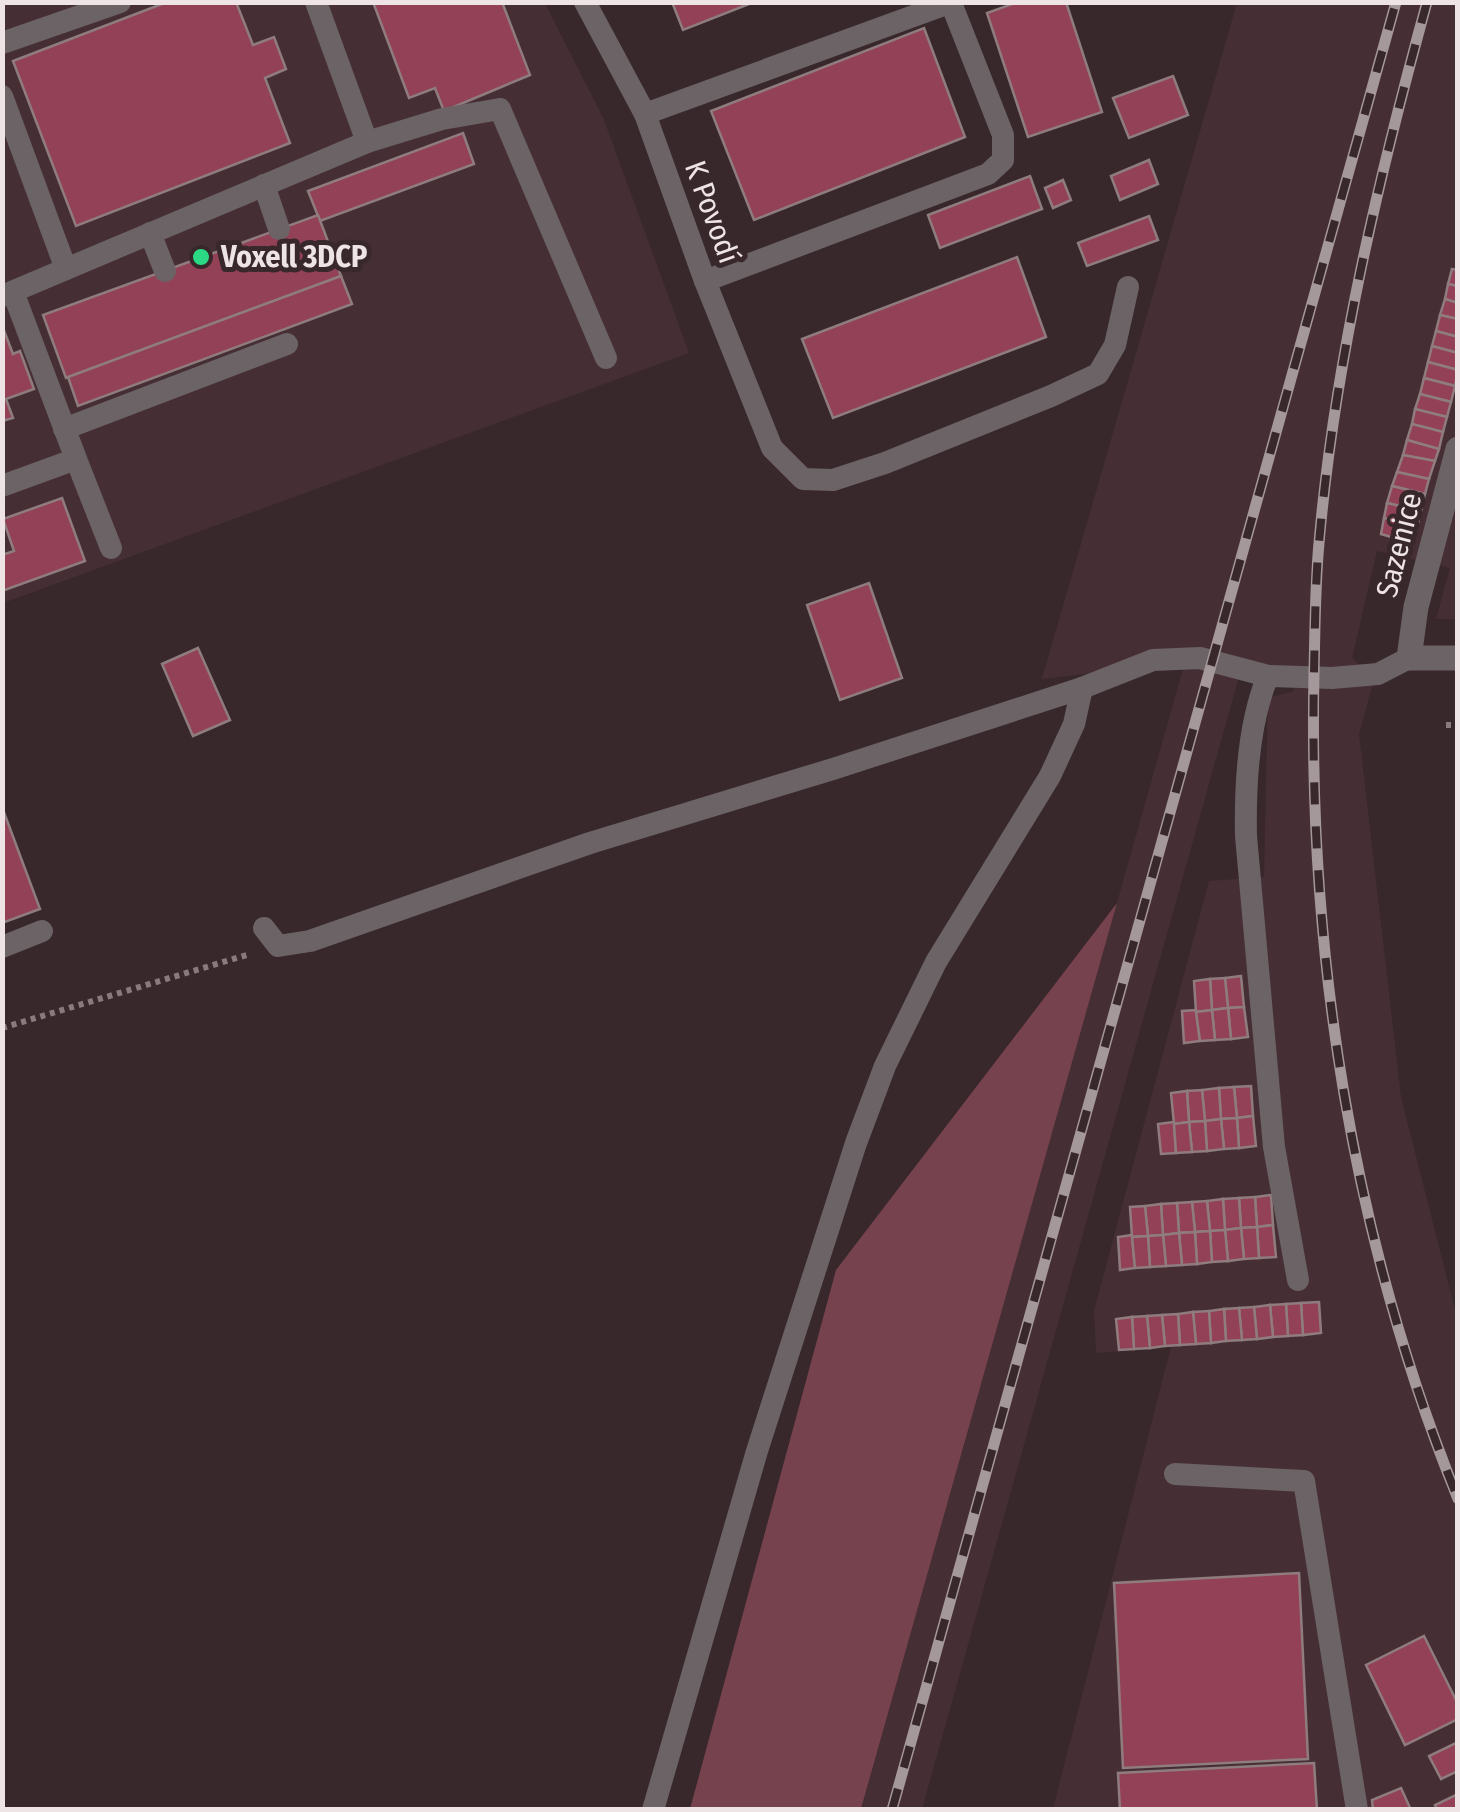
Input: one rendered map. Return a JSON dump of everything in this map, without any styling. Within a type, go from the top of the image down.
[{"type":"street","name":"Sazenice","points":[[1409,658],[1416,606],[1458,449]]},
{"type":"street","points":[[1409,658],[1458,658]]},
{"type":"lane","points":[[2,43],[120,2]]},
{"type":"lane","points":[[316,2],[367,142]]},
{"type":"lane","name":"K Povodí","points":[[585,2],[645,114],[705,282],[772,448],[803,478],[834,480],[1052,396],[1098,374],[1115,345],[1128,287]]},
{"type":"lane","points":[[645,114],[952,3],[1002,135],[1003,160],[988,174],[705,282]]},
{"type":"lane","points":[[2,96],[66,269]]},
{"type":"lane","points":[[111,548],[8,294],[367,142],[442,119],[500,109],[606,358]]},
{"type":"lane","points":[[264,186],[279,229]]},
{"type":"lane","points":[[150,234],[165,271]]},
{"type":"lane","points":[[64,429],[287,344]]},
{"type":"lane","points":[[2,486],[76,459]]},
{"type":"lane","points":[[271,937],[310,941],[590,843],[1082,688],[1117,672],[1165,658],[1200,658],[1268,676],[1354,677],[1378,674],[1409,658]]},
{"type":"lane","points":[[1268,676],[1258,704],[1246,796],[1246,836],[1274,1147],[1298,1280]]},
{"type":"lane","points":[[654,1810],[757,1451],[856,1142],[886,1066],[936,962],[1050,776],[1074,724],[1082,688]]},
{"type":"lane","points":[[2,946],[42,931]]},
{"type":"lane","points":[[1174,1474],[1304,1482],[1357,1810]]},
{"type":"path","points":[[1446,725],[1458,725]]},
{"type":"path","points":[[2,1028],[271,937]]},
{"type":"shaded area","points":[[3,3],[545,3],[604,120],[689,353],[3,603]]},
{"type":"shaded area","points":[[1237,3],[1457,3],[1457,619],[1436,619],[1450,568],[1377,551],[1352,658],[1374,679],[1359,734],[1401,1097],[1457,1318],[1457,1809],[1053,1809],[1171,1347],[1096,1353],[1094,1311],[1209,881],[1264,877],[1268,698],[1294,691],[1295,683],[1240,673],[922,1809],[861,1810],[1185,662],[1042,679]]},
{"type":"shaded area","points":[[1117,903],[861,1809],[690,1809],[836,1270]]},
{"type":"building","points":[[167,2],[236,2],[253,45],[274,37],[286,69],[265,78],[290,143],[76,226],[13,61]]},
{"type":"building","points":[[373,2],[502,2],[530,75],[444,111],[435,88],[409,98]]},
{"type":"building","points":[[672,2],[754,2],[683,30]]},
{"type":"building","points":[[1018,2],[1066,2],[1102,112],[1028,137],[987,13]]},
{"type":"building","points":[[924,28],[965,137],[754,220],[711,111]]},
{"type":"building","points":[[1173,76],[1188,115],[1129,138],[1113,98]]},
{"type":"building","points":[[463,133],[474,164],[320,221],[308,191]]},
{"type":"building","points":[[1149,160],[1158,184],[1120,200],[1111,176]]},
{"type":"building","points":[[1030,176],[1042,209],[940,248],[928,215]]},
{"type":"building","points":[[1063,180],[1071,200],[1053,208],[1045,188]]},
{"type":"building","points":[[318,215],[341,276],[66,378],[43,315]]},
{"type":"building","points":[[1149,216],[1158,240],[1087,266],[1078,243]]},
{"type":"building","points":[[1017,257],[1046,337],[833,418],[802,339]]},
{"type":"building","points":[[1452,269],[1458,270],[1458,286],[1448,284]]},
{"type":"building","points":[[341,276],[352,304],[78,406],[68,377]]},
{"type":"building","points":[[1448,284],[1458,286],[1458,303],[1445,299]]},
{"type":"building","points":[[1445,299],[1458,303],[1458,319],[1440,315]]},
{"type":"building","points":[[1440,315],[1458,319],[1458,337],[1436,331]]},
{"type":"building","points":[[3,328],[13,354],[20,351],[34,389],[6,399],[13,418],[2,421]]},
{"type":"building","points":[[1436,331],[1458,337],[1458,353],[1432,346]]},
{"type":"building","points":[[1432,346],[1458,353],[1458,370],[1428,362]]},
{"type":"building","points":[[1428,362],[1458,370],[1455,386],[1424,378]]},
{"type":"building","points":[[1424,378],[1455,386],[1451,402],[1420,394]]},
{"type":"building","points":[[1420,394],[1451,402],[1447,417],[1415,409]]},
{"type":"building","points":[[1415,409],[1447,417],[1443,432],[1412,424]]},
{"type":"building","points":[[1412,424],[1443,432],[1439,449],[1407,440]]},
{"type":"building","points":[[1407,440],[1439,449],[1435,461],[1403,455]]},
{"type":"building","points":[[1403,455],[1435,461],[1429,479],[1397,472]]},
{"type":"building","points":[[1397,472],[1429,479],[1425,494],[1392,486]]},
{"type":"building","points":[[1392,486],[1425,494],[1421,511],[1387,503]]},
{"type":"building","points":[[62,498],[85,561],[2,591],[2,555],[14,551],[3,519]]},
{"type":"building","points":[[1387,503],[1421,511],[1417,527],[1384,518]]},
{"type":"building","points":[[1384,518],[1417,527],[1412,543],[1381,534]]},
{"type":"building","points":[[869,583],[902,678],[840,700],[807,605]]},
{"type":"building","points":[[198,648],[230,720],[193,736],[162,664]]},
{"type":"building","points":[[2,807],[40,909],[2,923]]},
{"type":"building","points":[[1241,976],[1244,1007],[1228,1008],[1225,978]]},
{"type":"building","points":[[1225,978],[1228,1008],[1212,1010],[1210,979]]},
{"type":"building","points":[[1210,979],[1212,1010],[1196,1012],[1194,981]]},
{"type":"building","points":[[1244,1007],[1248,1037],[1231,1039],[1228,1008]]},
{"type":"building","points":[[1228,1008],[1231,1039],[1215,1040],[1212,1010]]},
{"type":"building","points":[[1196,1010],[1200,1041],[1184,1043],[1182,1011]]},
{"type":"building","points":[[1212,1010],[1215,1040],[1200,1041],[1196,1012]]},
{"type":"building","points":[[1251,1086],[1253,1116],[1237,1118],[1234,1087]]},
{"type":"building","points":[[1234,1087],[1237,1118],[1221,1119],[1219,1088]]},
{"type":"building","points":[[1219,1088],[1221,1119],[1205,1121],[1202,1090]]},
{"type":"building","points":[[1202,1090],[1205,1121],[1189,1122],[1187,1091]]},
{"type":"building","points":[[1187,1091],[1189,1122],[1174,1124],[1171,1093]]},
{"type":"building","points":[[1253,1116],[1256,1146],[1239,1148],[1237,1118]]},
{"type":"building","points":[[1237,1118],[1239,1148],[1224,1149],[1221,1119]]},
{"type":"building","points":[[1221,1119],[1224,1149],[1207,1151],[1205,1121]]},
{"type":"building","points":[[1205,1121],[1207,1151],[1192,1152],[1189,1122]]},
{"type":"building","points":[[1174,1122],[1176,1153],[1161,1154],[1158,1124]]},
{"type":"building","points":[[1189,1122],[1192,1152],[1176,1153],[1174,1124]]},
{"type":"building","points":[[1271,1195],[1273,1225],[1257,1227],[1255,1197]]},
{"type":"building","points":[[1255,1197],[1257,1227],[1241,1228],[1239,1198]]},
{"type":"building","points":[[1239,1198],[1241,1228],[1225,1230],[1223,1199]]},
{"type":"building","points":[[1223,1199],[1225,1230],[1210,1231],[1207,1201]]},
{"type":"building","points":[[1207,1201],[1210,1231],[1195,1232],[1192,1202]]},
{"type":"building","points":[[1192,1202],[1195,1232],[1179,1233],[1177,1203]]},
{"type":"building","points":[[1177,1203],[1179,1233],[1163,1235],[1161,1204]]},
{"type":"building","points":[[1161,1204],[1163,1235],[1148,1236],[1145,1206]]},
{"type":"building","points":[[1145,1206],[1148,1236],[1132,1237],[1130,1207]]},
{"type":"building","points":[[1273,1225],[1276,1257],[1259,1258],[1257,1227]]},
{"type":"building","points":[[1257,1227],[1259,1258],[1244,1259],[1241,1228]]},
{"type":"building","points":[[1241,1228],[1244,1259],[1228,1261],[1225,1230]]},
{"type":"building","points":[[1225,1230],[1228,1261],[1212,1262],[1210,1231]]},
{"type":"building","points":[[1210,1231],[1212,1262],[1197,1264],[1195,1232]]},
{"type":"building","points":[[1195,1232],[1197,1264],[1182,1265],[1179,1233]]},
{"type":"building","points":[[1179,1233],[1182,1265],[1166,1266],[1163,1235]]},
{"type":"building","points":[[1132,1235],[1135,1268],[1120,1270],[1118,1237]]},
{"type":"building","points":[[1163,1235],[1166,1266],[1150,1267],[1148,1236]]},
{"type":"building","points":[[1148,1236],[1150,1267],[1135,1268],[1132,1237]]},
{"type":"building","points":[[1319,1302],[1321,1333],[1303,1335],[1301,1303]]},
{"type":"building","points":[[1301,1303],[1303,1335],[1288,1336],[1286,1304]]},
{"type":"building","points":[[1286,1304],[1288,1336],[1273,1337],[1270,1305]]},
{"type":"building","points":[[1270,1305],[1273,1337],[1257,1339],[1254,1307]]},
{"type":"building","points":[[1254,1307],[1257,1339],[1242,1340],[1239,1308]]},
{"type":"building","points":[[1239,1308],[1242,1340],[1226,1341],[1224,1309]]},
{"type":"building","points":[[1224,1309],[1226,1341],[1211,1343],[1209,1311]]},
{"type":"building","points":[[1209,1311],[1211,1343],[1196,1344],[1193,1312]]},
{"type":"building","points":[[1193,1312],[1196,1344],[1180,1345],[1178,1314]]},
{"type":"building","points":[[1178,1314],[1180,1345],[1165,1346],[1162,1315]]},
{"type":"building","points":[[1162,1315],[1165,1346],[1150,1348],[1147,1316]]},
{"type":"building","points":[[1147,1316],[1150,1348],[1134,1349],[1132,1317]]},
{"type":"building","points":[[1132,1317],[1134,1349],[1119,1350],[1116,1319]]},
{"type":"building","points":[[1299,1573],[1308,1759],[1123,1768],[1114,1583]]},
{"type":"building","points":[[1424,1636],[1458,1704],[1458,1719],[1405,1745],[1366,1665]]},
{"type":"building","points":[[1458,1742],[1458,1771],[1441,1779],[1429,1756]]},
{"type":"building","points":[[1314,1763],[1317,1810],[1120,1810],[1118,1773]]},
{"type":"building","points":[[1401,1788],[1411,1810],[1373,1810],[1372,1800]]},
{"type":"building","points":[[1458,1794],[1458,1810],[1437,1810],[1435,1805]]},
{"type":"railway","points":[[892,1810],[1396,2]]},
{"type":"railway","points":[[1427,2],[1376,203],[1336,406],[1317,575],[1314,778],[1329,989],[1364,1197],[1421,1400],[1458,1499]]},
{"type":"place","name":"Voxell 3DCP","points":[[201,257]]}]
